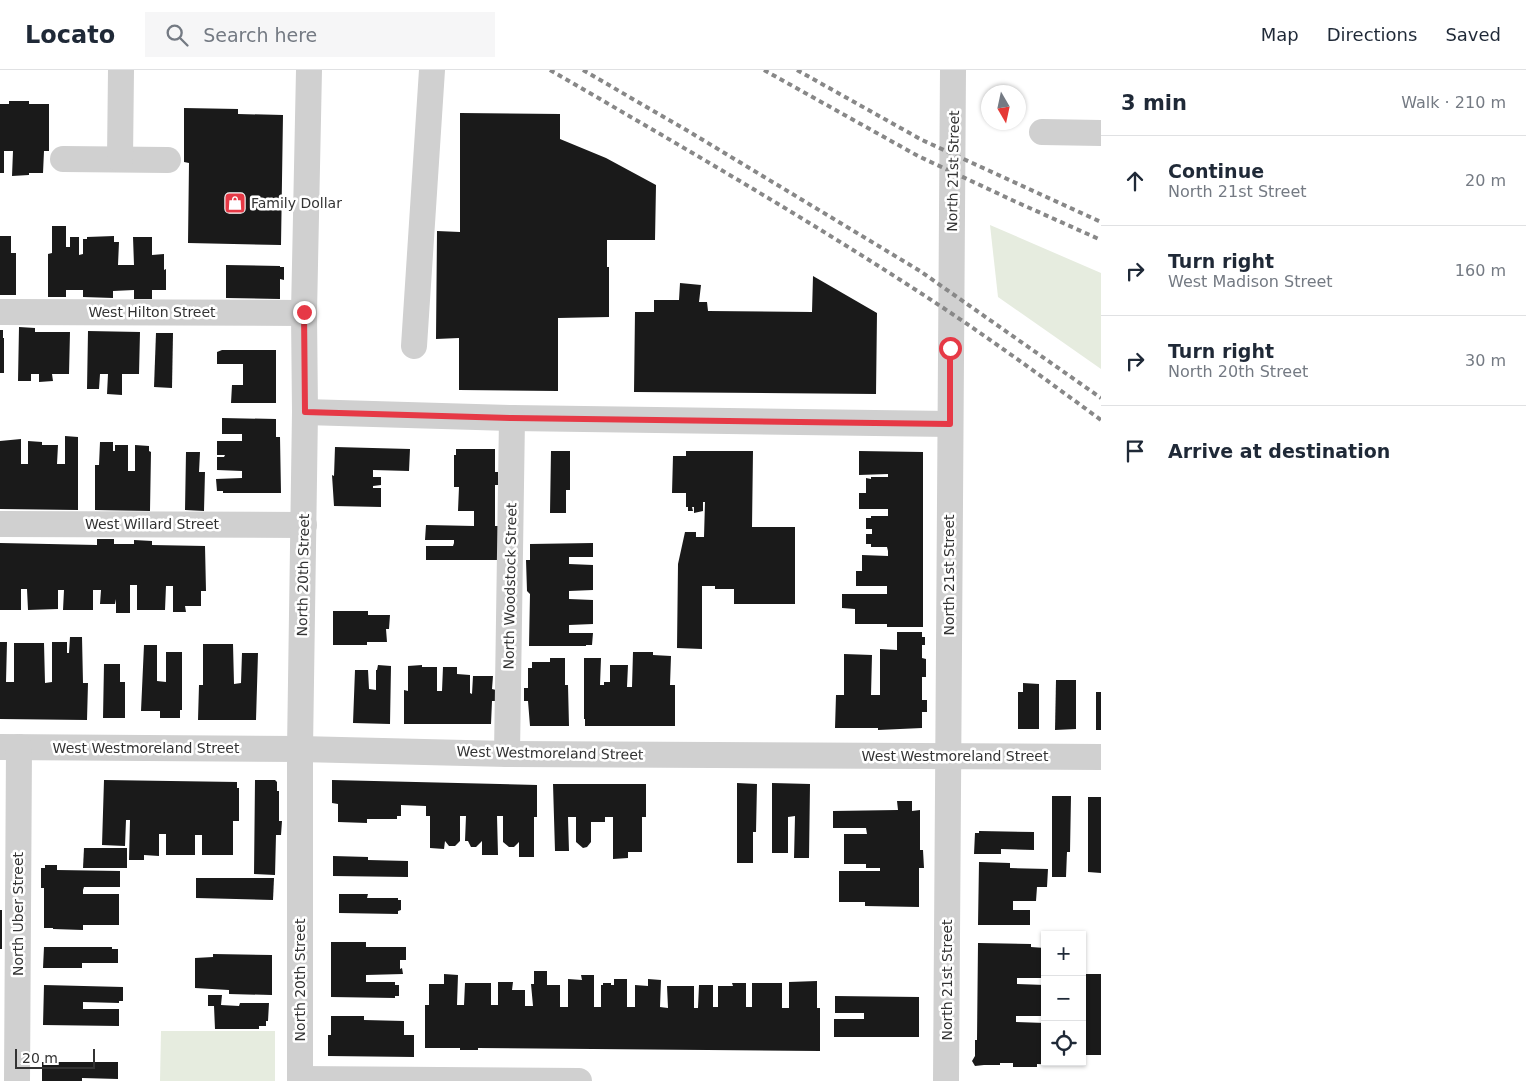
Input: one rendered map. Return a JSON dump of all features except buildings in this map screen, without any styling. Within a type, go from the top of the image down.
[{"type":"street","points":[[120,70],[120,159]]},
{"type":"street","name":"North 20th Street","points":[[300,1080],[300,749],[304,525],[304,312],[309,70]]},
{"type":"street","points":[[414,346],[432,70]]},
{"type":"street","name":"North 21st Street","points":[[946,1081],[953,70]]},
{"type":"street","points":[[1042,132],[1101,133]]},
{"type":"street","points":[[63,159],[168,160]]},
{"type":"street","name":"West Hilton Street","points":[[0,312],[304,312]]},
{"type":"street","points":[[305,412],[512,418],[950,424]]},
{"type":"street","name":"North Woodstock Street","points":[[507,754],[512,418]]},
{"type":"street","name":"West Willard Street","points":[[0,524],[304,525]]},
{"type":"street","name":"West Westmoreland Street","points":[[9,747],[300,749],[507,754],[1101,757]]},
{"type":"street","name":"North Uber Street","points":[[9,747],[17,1081]]},
{"type":"street","points":[[300,1080],[578,1081]]},
{"type":"shaded area","points":[[990,225],[1101,273],[1101,369],[998,297]]},
{"type":"shaded area","points":[[161,1031],[275,1031],[275,1081],[160,1081]]},
{"type":"railway","points":[[550,70],[736,179],[874,263],[988,338],[1101,420]]},
{"type":"railway","points":[[583,70],[920,271],[1101,398]]},
{"type":"railway","points":[[764,70],[918,156],[1101,240]]},
{"type":"railway","points":[[797,70],[922,140],[1101,222]]},
{"type":"place","name":"Family Dollar","points":[[235,203]]},
{"type":"route","points":[[304,312],[305,412],[512,418],[950,424],[950,348]]}]
